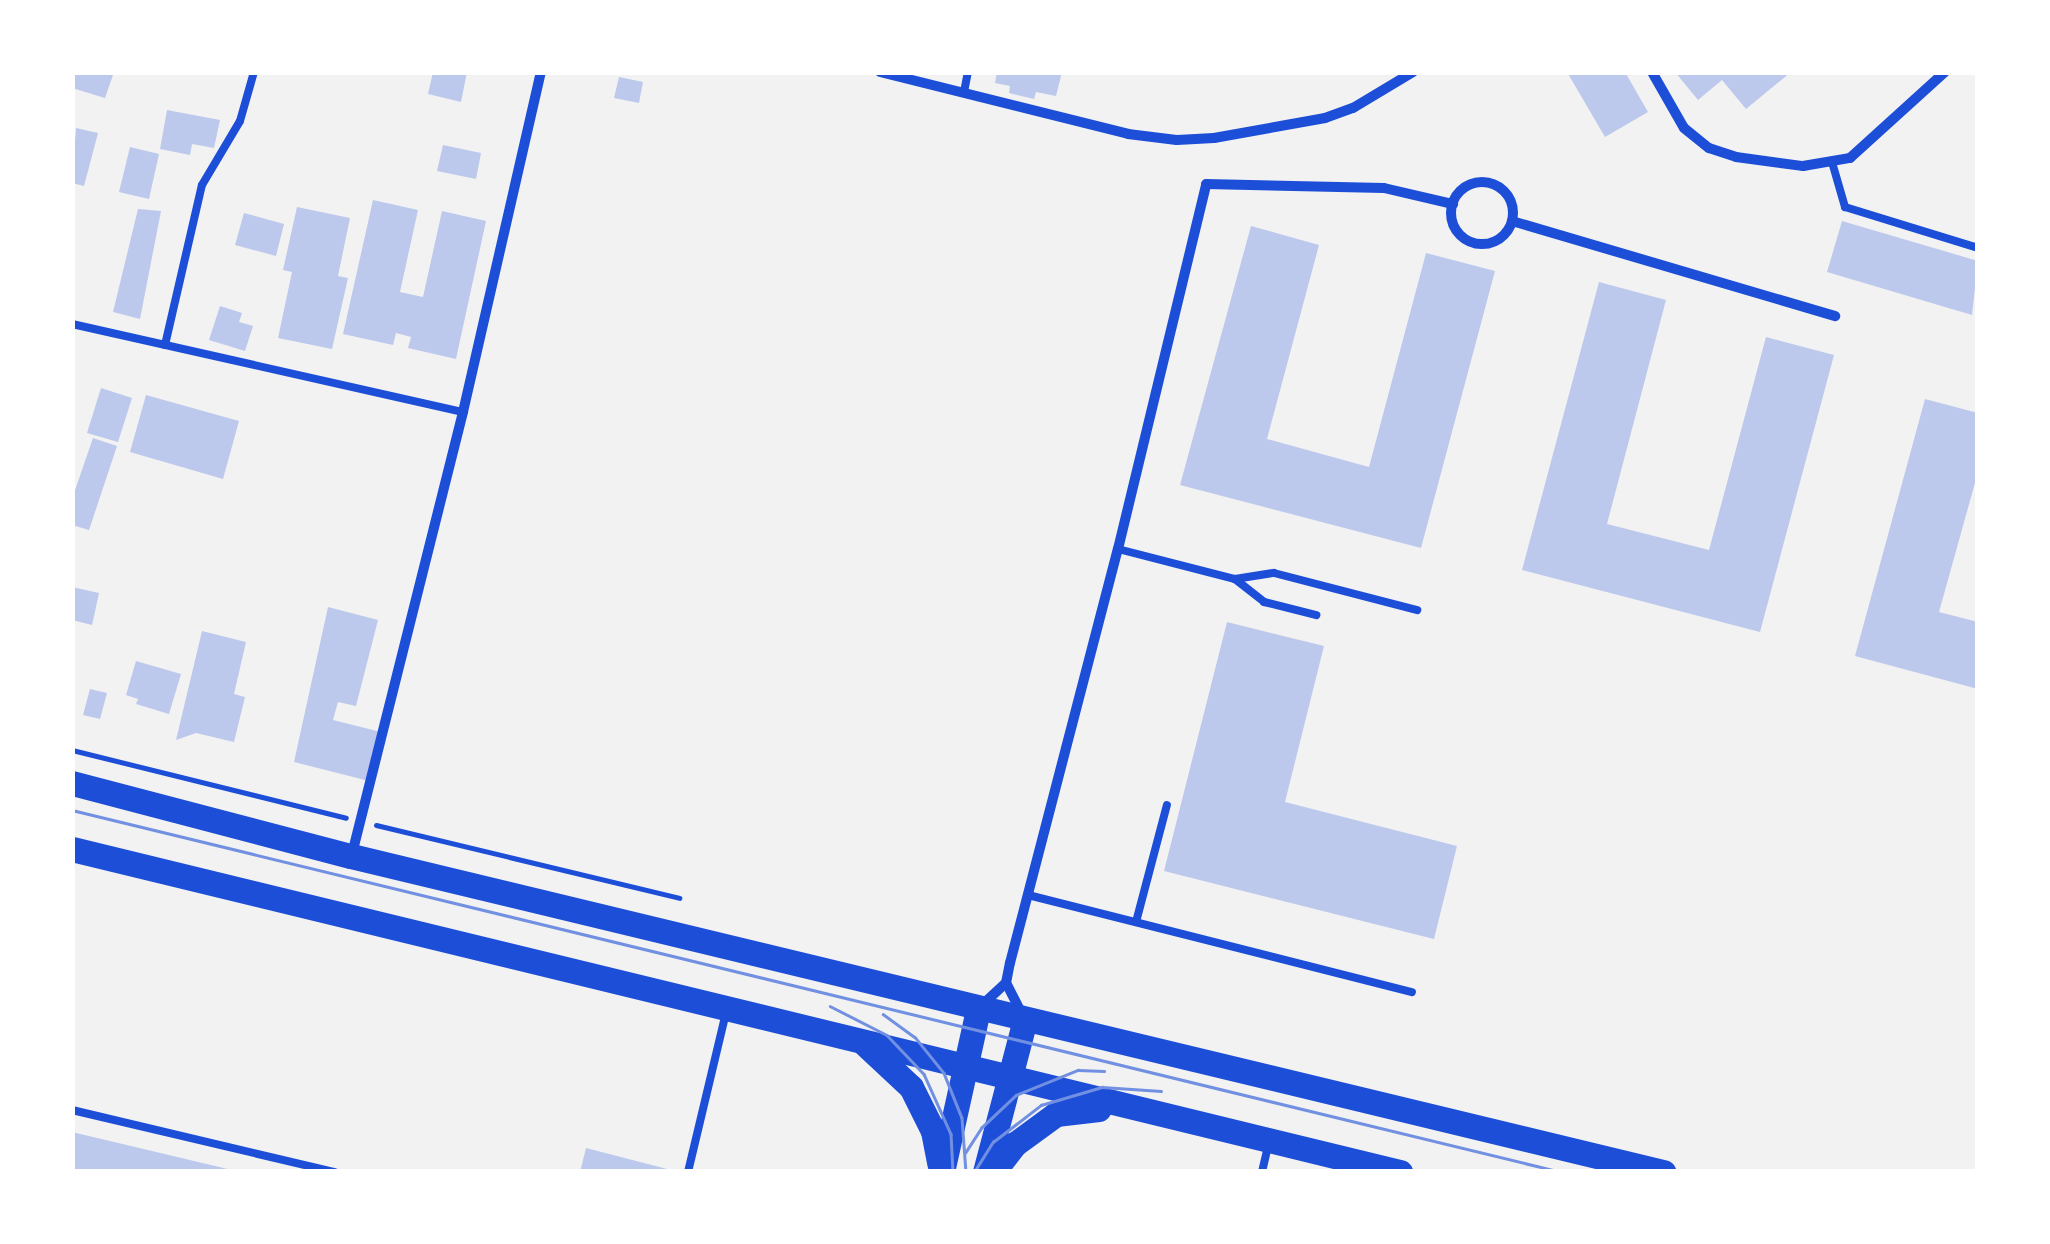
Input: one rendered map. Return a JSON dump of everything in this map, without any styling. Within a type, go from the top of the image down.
[{"type":"main road","points":[[72,783],[351,856],[1664,1172]]},
{"type":"main road","points":[[72,849],[1400,1172]]},
{"type":"main road","points":[[941,1172],[978,1009]]},
{"type":"main road","points":[[989,1172],[1025,1020]]},
{"type":"main road","points":[[861,1041],[917,1097],[933,1131],[941,1172]]},
{"type":"main road","points":[[989,1172],[1015,1144],[1056,1114],[1080,1108],[1139,1111]]},
{"type":"street","points":[[351,856],[463,412],[541,72]]},
{"type":"street","points":[[880,72],[1128,134],[1214,138],[1325,118],[1353,108],[1413,72]]},
{"type":"street","points":[[1652,72],[1684,128],[1709,148],[1768,164],[1803,166],[1850,158],[1874,141],[1945,72]]},
{"type":"street","points":[[978,1009],[1006,983],[1118,549],[1206,184],[1384,188],[1453,204]]},
{"type":"street","points":[[1493,184],[1509,196],[1512,221],[1496,240],[1476,242],[1458,232],[1453,204],[1464,188],[1493,184]]},
{"type":"street","points":[[1512,221],[1835,316]]},
{"type":"street","points":[[1006,983],[1025,1020]]},
{"type":"lane","points":[[165,345],[202,185],[240,120],[254,72]]},
{"type":"lane","points":[[964,92],[968,72]]},
{"type":"lane","points":[[1832,162],[1845,206],[1978,248]]},
{"type":"lane","points":[[72,324],[463,412]]},
{"type":"lane","points":[[1118,549],[1235,578],[1274,573],[1417,610]]},
{"type":"lane","points":[[1235,578],[1264,602],[1316,616]]},
{"type":"lane","points":[[1136,922],[1167,805]]},
{"type":"lane","points":[[1028,895],[1412,992]]},
{"type":"lane","points":[[688,1172],[727,1008]]},
{"type":"lane","points":[[72,1110],[335,1172]]},
{"type":"lane","points":[[1262,1172],[1269,1140]]},
{"type":"building","points":[[72,72],[114,72],[105,98],[72,88]]},
{"type":"building","points":[[433,72],[467,72],[461,102],[428,94]]},
{"type":"building","points":[[997,72],[1062,72],[1056,96],[1036,92],[1034,99],[1009,93],[1010,86],[995,83]]},
{"type":"building","points":[[1567,72],[1625,72],[1648,112],[1605,137]]},
{"type":"building","points":[[1675,72],[1791,72],[1746,109],[1722,80],[1698,100]]},
{"type":"building","points":[[619,77],[643,82],[639,103],[614,98]]},
{"type":"building","points":[[167,110],[220,120],[214,148],[192,144],[190,155],[160,149]]},
{"type":"building","points":[[76,128],[98,133],[84,186],[72,183]]},
{"type":"building","points":[[443,145],[481,153],[476,179],[437,171]]},
{"type":"building","points":[[130,147],[159,154],[149,199],[119,192]]},
{"type":"building","points":[[373,200],[418,210],[400,292],[423,297],[442,211],[486,221],[456,359],[408,348],[411,337],[396,333],[393,345],[343,334]]},
{"type":"building","points":[[297,207],[350,218],[338,276],[348,278],[332,349],[278,338],[292,272],[283,270]]},
{"type":"building","points":[[138,209],[161,211],[140,319],[113,312]]},
{"type":"building","points":[[244,213],[284,224],[276,256],[235,245]]},
{"type":"building","points":[[1842,221],[1978,261],[1972,315],[1827,272]]},
{"type":"building","points":[[1251,226],[1319,245],[1267,439],[1369,467],[1426,253],[1495,271],[1421,548],[1180,485]]},
{"type":"building","points":[[1599,282],[1666,300],[1607,524],[1709,550],[1766,337],[1834,355],[1760,632],[1522,570]]},
{"type":"building","points":[[220,306],[242,313],[239,322],[253,326],[245,351],[209,340]]},
{"type":"building","points":[[101,388],[132,398],[118,442],[87,433]]},
{"type":"building","points":[[146,395],[239,421],[223,479],[130,452]]},
{"type":"building","points":[[1925,399],[1978,413],[1978,472],[1939,612],[1978,622],[1978,689],[1855,656]]},
{"type":"building","points":[[93,438],[117,446],[89,530],[72,525],[72,499]]},
{"type":"building","points":[[72,587],[99,593],[92,625],[72,620]]},
{"type":"building","points":[[328,607],[378,620],[356,706],[338,702],[333,720],[381,732],[369,781],[294,762]]},
{"type":"building","points":[[1227,622],[1324,646],[1285,802],[1457,846],[1434,939],[1164,871]]},
{"type":"building","points":[[202,631],[246,642],[234,694],[245,697],[234,742],[196,733],[176,740]]},
{"type":"building","points":[[136,661],[181,674],[169,714],[136,704],[138,699],[126,695]]},
{"type":"building","points":[[90,689],[107,693],[100,719],[83,715]]},
{"type":"building","points":[[72,1132],[232,1170],[232,1172],[72,1172]]},
{"type":"building","points":[[586,1148],[671,1170],[671,1172],[580,1172]]},
{"type":"tram line","points":[[72,810],[1561,1172]]},
{"type":"tram line","points":[[830,1006],[887,1035],[924,1074],[951,1134],[953,1172]]},
{"type":"tram line","points":[[883,1014],[915,1037],[944,1073],[962,1118],[966,1172]]},
{"type":"tram line","points":[[965,1153],[981,1128],[1016,1095],[1078,1070],[1104,1071]]},
{"type":"tram line","points":[[974,1172],[993,1142],[1041,1105],[1102,1087],[1161,1091]]}]
